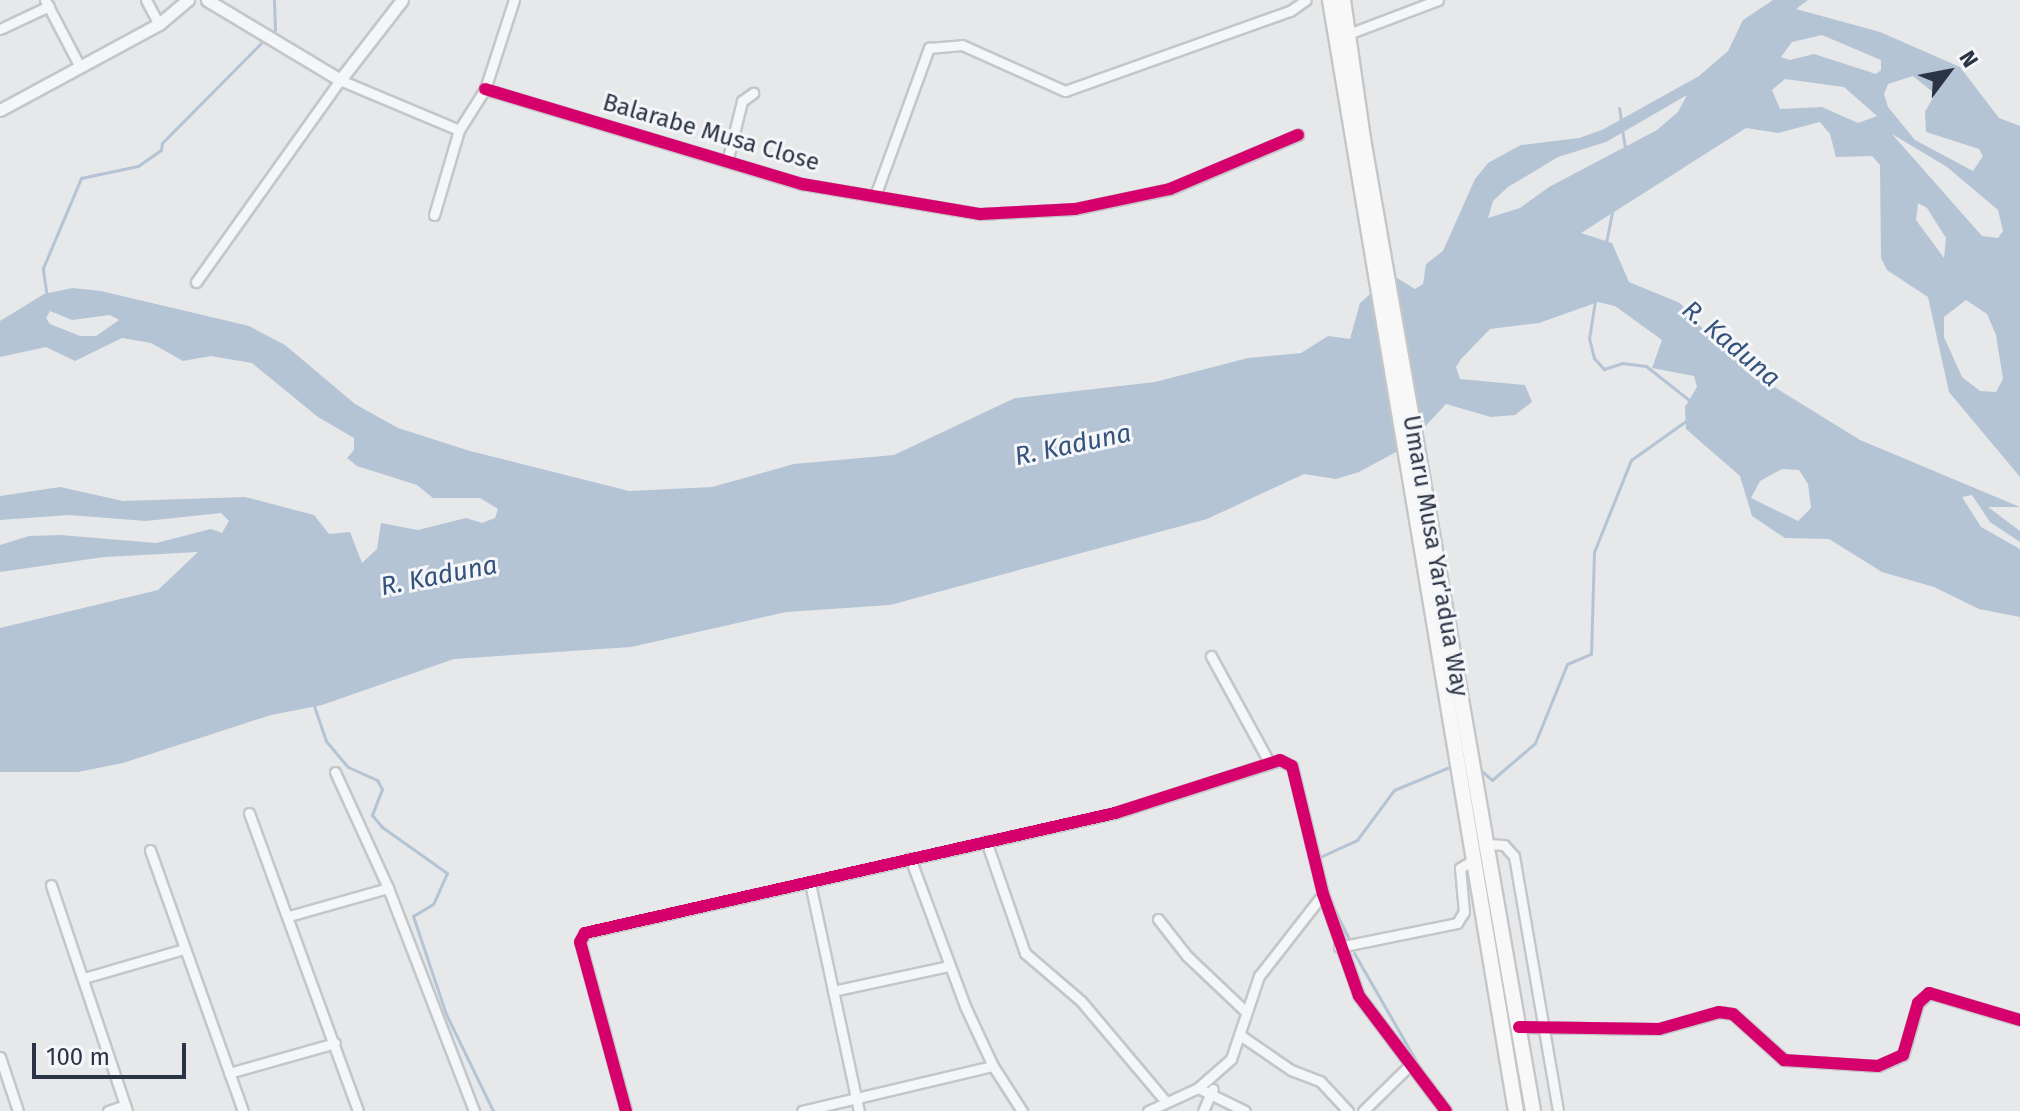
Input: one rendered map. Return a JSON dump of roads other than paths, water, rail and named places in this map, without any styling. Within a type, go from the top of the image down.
[{"type":"main road","name":"Umaru Musa Yar'adua Way","points":[[1330,0],[1358,141],[1419,503],[1516,1111]]},
{"type":"main road","name":"Umaru Musa Yar'adua Way","points":[[1343,0],[1358,141]]},
{"type":"main road","name":"Umaru Musa Yar'adua Way","points":[[1419,503],[1486,844],[1533,1111]]},
{"type":"street","points":[[146,0],[159,24]]},
{"type":"street","points":[[0,110],[159,24],[188,0]]},
{"type":"street","points":[[207,0],[340,80],[459,130]]},
{"type":"street","points":[[434,215],[459,130],[485,89],[514,0]]},
{"type":"street","points":[[875,196],[929,48],[962,45],[1065,91],[1290,11],[1306,0]]},
{"type":"street","points":[[1348,34],[1438,0]]},
{"type":"street","points":[[196,282],[340,80],[401,1]]},
{"type":"street","points":[[0,29],[47,3],[80,67]]},
{"type":"street","name":"Balarabe Musa Close","points":[[485,89],[802,184],[980,214],[1075,209],[1170,189],[1298,135]]},
{"type":"street","points":[[727,162],[742,101],[753,93]]},
{"type":"street","points":[[1211,656],[1269,762]]},
{"type":"street","points":[[626,1111],[581,937],[910,858],[1115,813],[1269,762],[1292,766],[1323,894],[1339,947],[1359,996],[1446,1111]]},
{"type":"street","points":[[335,772],[388,888],[474,1111]]},
{"type":"street","points":[[249,813],[358,1111]]},
{"type":"street","points":[[986,841],[1025,953],[1081,1001],[1166,1102]]},
{"type":"street","points":[[1486,844],[1504,845],[1514,856],[1558,1111]]},
{"type":"street","points":[[150,850],[243,1111]]},
{"type":"street","points":[[910,858],[949,966],[993,1066],[1022,1111]]},
{"type":"street","points":[[1339,947],[1457,923],[1464,912],[1460,868],[1474,860]]},
{"type":"street","points":[[810,883],[859,1111]]},
{"type":"street","points":[[51,885],[126,1108],[108,1111]]},
{"type":"street","points":[[289,916],[388,888]]},
{"type":"street","points":[[1203,1111],[1218,1074],[1240,1035],[1245,1011],[1259,976],[1323,894]]},
{"type":"street","points":[[1158,919],[1187,956],[1245,1011]]},
{"type":"street","points":[[84,978],[184,949]]},
{"type":"street","points":[[833,991],[949,966]]},
{"type":"street","points":[[1519,1027],[1659,1029],[1719,1012],[1733,1014],[1784,1060],[1878,1066],[1903,1055],[1922,996],[1929,993],[2020,1020]]},
{"type":"street","points":[[1240,1035],[1291,1070],[1320,1081],[1348,1111]]},
{"type":"street","points":[[229,1073],[335,1043]]},
{"type":"street","points":[[0,1057],[5,1088],[18,1111]]},
{"type":"street","points":[[1363,1111],[1410,1065]]},
{"type":"street","points":[[802,1111],[993,1066]]},
{"type":"street","points":[[1148,1111],[1198,1088],[1218,1074]]},
{"type":"street","points":[[1198,1088],[1212,1091],[1245,1111]]},
{"type":"water","name":"R. Kaduna","points":[[1773,0],[1808,0],[1796,9],[1880,32],[1960,67],[1999,118],[2020,126],[2020,477],[1949,392],[1928,297],[1887,270],[1881,258],[1880,165],[1872,156],[1836,157],[1830,134],[1820,122],[1778,133],[1746,128],[1581,233],[1612,243],[1629,282],[1680,303],[1720,348],[1779,390],[1860,440],[2020,507],[1988,507],[2020,531],[2020,542],[1990,522],[1972,495],[1962,497],[1981,527],[2020,549],[2020,617],[1979,609],[1934,587],[1882,572],[1829,539],[1785,538],[1752,516],[1740,476],[1686,429],[1685,407],[1697,387],[1694,376],[1652,368],[1662,340],[1615,306],[1598,302],[1539,323],[1490,329],[1461,359],[1456,367],[1460,379],[1525,385],[1532,402],[1515,415],[1491,417],[1446,404],[1407,446],[1359,472],[1336,479],[1304,474],[1207,519],[890,605],[786,612],[631,647],[454,659],[322,705],[271,715],[123,763],[78,772],[0,772],[0,628],[158,590],[198,552],[104,557],[0,572],[0,545],[29,536],[60,535],[156,543],[211,529],[222,533],[229,521],[221,513],[146,521],[69,515],[0,520],[0,496],[60,487],[123,501],[245,497],[314,515],[329,534],[350,532],[362,563],[377,549],[381,523],[418,530],[466,518],[482,523],[495,518],[498,509],[480,498],[433,498],[417,485],[357,466],[347,458],[354,450],[354,438],[318,417],[252,363],[211,356],[183,361],[151,343],[122,338],[75,361],[46,347],[0,357],[0,321],[44,294],[72,288],[101,291],[249,326],[285,345],[355,404],[398,428],[470,451],[629,491],[712,487],[794,464],[894,455],[1015,398],[1155,382],[1248,358],[1301,353],[1328,336],[1350,339],[1360,303],[1383,283],[1397,278],[1415,289],[1423,284],[1426,264],[1443,251],[1475,179],[1488,163],[1521,145],[1579,138],[1602,130],[1699,76],[1728,51],[1743,20]],"holes":[[[1822,35],[1881,60],[1881,70],[1876,74],[1814,54],[1790,60],[1781,57],[1792,42]],[[1913,76],[1935,94],[1925,112],[1926,132],[1979,149],[1983,156],[1973,171],[1915,140],[1888,107],[1884,94],[1888,84]],[[1785,79],[1844,87],[1877,116],[1858,123],[1822,107],[1780,109],[1772,90]],[[1687,95],[1678,112],[1657,130],[1549,187],[1520,208],[1488,218],[1493,201],[1508,187],[1558,157],[1606,142]],[[1892,134],[1947,167],[1998,210],[2003,231],[1998,238],[1982,236]],[[1918,203],[1927,208],[1946,238],[1944,258],[1916,220]],[[1966,300],[1987,314],[1996,335],[2003,379],[1996,392],[1980,391],[1962,377],[1944,337],[1944,317]],[[50,311],[72,320],[110,315],[119,320],[96,336],[80,336],[50,324],[46,318]],[[1782,469],[1799,470],[1808,484],[1811,508],[1798,521],[1751,498],[1760,481]]]},
{"type":"waterway","points":[[270,34],[275,30],[274,0]]},
{"type":"waterway","points":[[47,298],[43,268],[81,178],[138,166],[161,150],[162,143],[265,39]]},
{"type":"waterway","points":[[1619,108],[1621,121]]},
{"type":"waterway","points":[[1622,129],[1625,149]]},
{"type":"waterway","points":[[1606,243],[1612,211]]},
{"type":"waterway","points":[[1595,301],[1589,338],[1594,358],[1604,369],[1622,363],[1646,366],[1689,400]]},
{"type":"waterway","points":[[1479,769],[1492,780],[1535,743],[1567,664],[1591,654],[1594,552],[1631,460],[1687,420]]},
{"type":"waterway","points":[[313,703],[326,741],[348,767],[377,780],[382,789],[372,815],[382,827],[447,873],[433,904],[413,916],[446,1014],[493,1111]]},
{"type":"waterway","points":[[1320,857],[1357,840],[1394,790],[1454,765]]},
{"type":"waterway","points":[[1332,905],[1350,941]]},
{"type":"waterway","points":[[1354,953],[1426,1078]]}]
